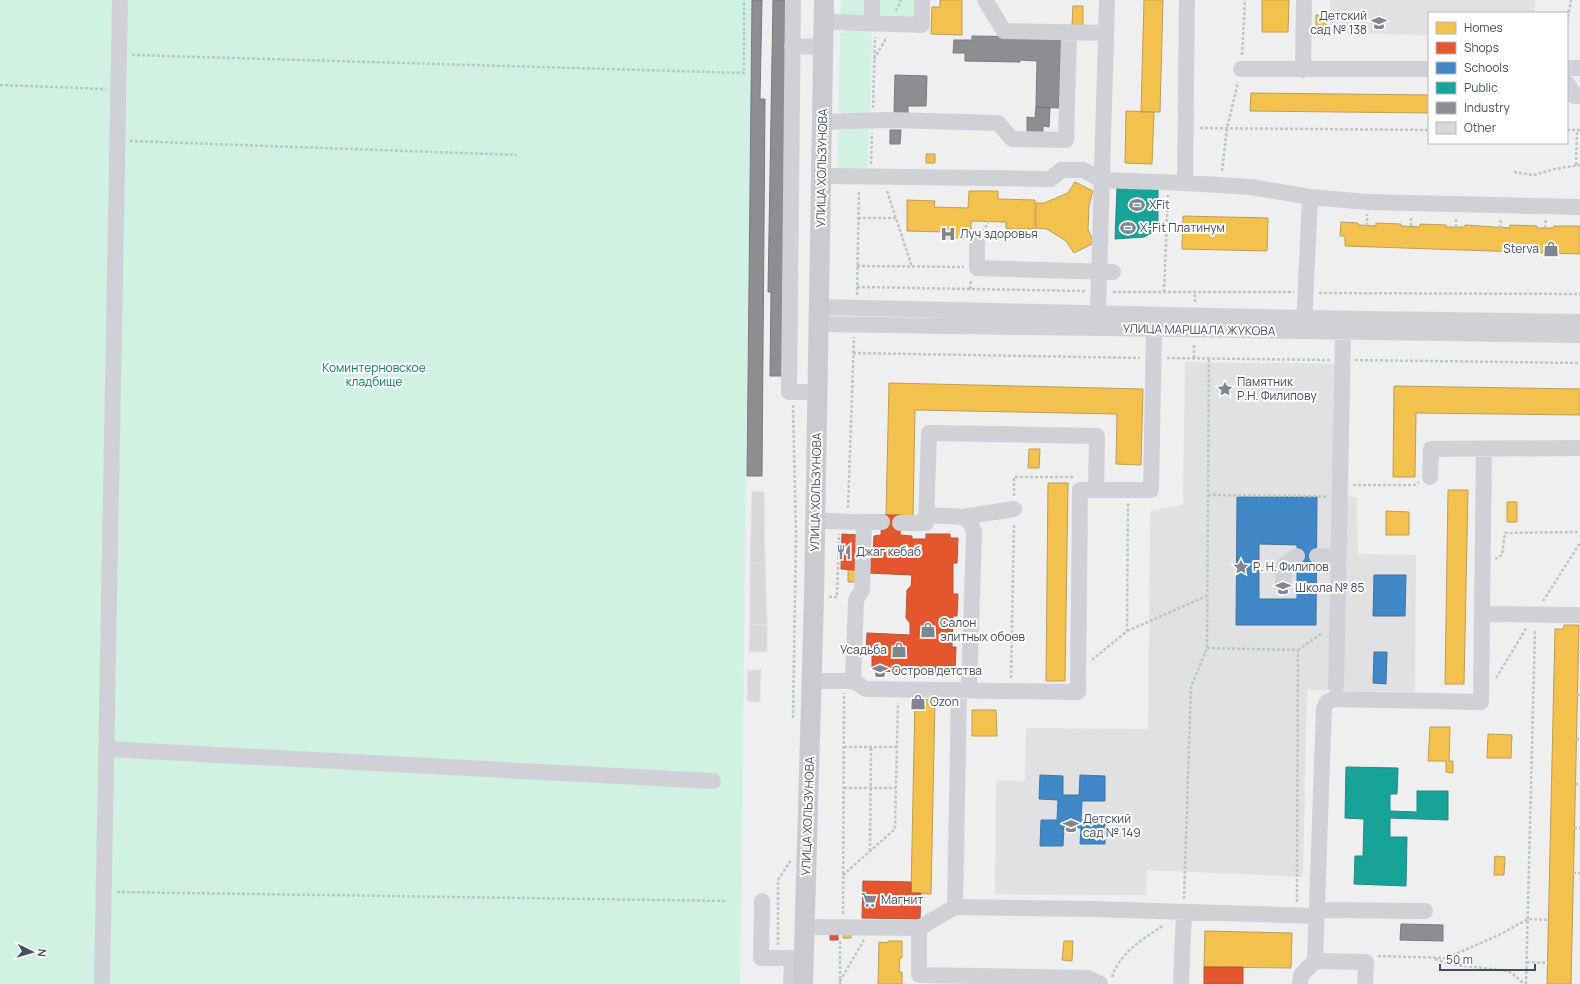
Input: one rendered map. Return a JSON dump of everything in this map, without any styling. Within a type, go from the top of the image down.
[{"type":"main road","name":"УЛИЦА ХОЛЬЗУНОВА","points":[[803,984],[791,958],[814,605],[818,392],[825,316],[832,176],[823,47],[824,0]]},
{"type":"main road","name":"УЛИЦА ХОЛЬЗУНОВА","points":[[816,984],[825,521],[825,316],[828,122],[836,0]]},
{"type":"street","points":[[102,984],[120,0]]},
{"type":"street","points":[[793,0],[789,392],[818,392]]},
{"type":"street","points":[[872,0],[872,23]]},
{"type":"street","points":[[835,22],[922,25],[922,0]]},
{"type":"street","points":[[985,0],[1004,31],[1106,33]]},
{"type":"street","points":[[1098,313],[1099,291],[1106,272],[1102,180],[1107,0]]},
{"type":"street","points":[[1185,183],[1187,0]]},
{"type":"street","points":[[1303,70],[1304,0]]},
{"type":"street","points":[[828,122],[872,120],[998,123],[1012,139],[1066,140],[1069,32]]},
{"type":"street","points":[[792,46],[823,47]]},
{"type":"street","points":[[1568,68],[1580,68]]},
{"type":"street","points":[[1241,69],[1428,69]]},
{"type":"street","points":[[1568,86],[1575,96],[1580,96]]},
{"type":"street","points":[[832,176],[1051,180],[1061,170],[1083,170],[1102,180],[1251,186],[1310,197],[1368,202],[1580,207]]},
{"type":"street","points":[[1304,325],[1310,197]]},
{"type":"street","points":[[977,243],[977,268],[1106,272]]},
{"type":"street","name":"УЛИЦА МАРШАЛА ЖУКОВА","points":[[825,316],[1098,313],[1304,325],[1343,332],[1580,335]]},
{"type":"street","name":"УЛИЦА МАРШАЛА ЖУКОВА","points":[[856,316],[1154,329],[1304,325],[1580,322]]},
{"type":"street","points":[[822,681],[849,681],[866,689],[1078,692],[1080,490],[1151,490],[1154,329]]},
{"type":"street","points":[[1336,686],[1343,332]]},
{"type":"street","points":[[900,523],[926,524],[929,433],[1098,436],[1096,490]]},
{"type":"street","points":[[1430,477],[1431,449],[1580,448]]},
{"type":"street","points":[[1316,961],[1324,708],[1327,702],[1334,699],[1481,702],[1484,449]]},
{"type":"street","points":[[926,516],[962,517],[1014,509]]},
{"type":"street","points":[[956,907],[964,690],[974,532],[968,520],[962,517]]},
{"type":"street","points":[[825,521],[882,522]]},
{"type":"street","points":[[849,681],[856,600],[862,590],[864,522]]},
{"type":"street","points":[[1283,586],[1284,565],[1297,556]]},
{"type":"street","points":[[1317,556],[1338,557]]},
{"type":"street","points":[[1482,614],[1580,615]]},
{"type":"street","points":[[106,749],[713,781]]},
{"type":"street","points":[[762,901],[761,958],[791,958],[791,984]]},
{"type":"street","points":[[817,927],[919,928],[956,907],[1297,916],[1317,913],[1425,911]]},
{"type":"street","points":[[1181,984],[1184,912]]},
{"type":"street","points":[[919,928],[918,976],[1088,978],[1106,981]]},
{"type":"street","points":[[1300,984],[1301,975],[1316,961],[1366,962],[1365,984]]},
{"type":"path","points":[[119,54],[744,73],[744,0]]},
{"type":"path","points":[[1220,185],[1227,128],[1241,69],[1246,0]]},
{"type":"path","points":[[1568,16],[1571,0]]},
{"type":"path","points":[[847,522],[853,353],[856,316],[858,218],[871,177],[875,36],[872,23]]},
{"type":"path","points":[[0,85],[119,89]]},
{"type":"path","points":[[1186,128],[1428,130]]},
{"type":"path","points":[[1568,130],[1579,130],[1576,165]]},
{"type":"path","points":[[118,141],[518,155]]},
{"type":"path","points":[[1514,172],[1534,176],[1554,169],[1580,165]]},
{"type":"path","points":[[871,177],[897,218],[912,267]]},
{"type":"path","points":[[1164,292],[1168,183]]},
{"type":"path","points":[[858,218],[897,218]]},
{"type":"path","points":[[857,266],[977,268]]},
{"type":"path","points":[[857,288],[1164,292],[1580,294]]},
{"type":"path","points":[[853,353],[1580,364]]},
{"type":"path","points":[[1106,981],[1124,954],[1184,912],[1191,687],[1207,648],[1209,359]]},
{"type":"path","points":[[793,392],[796,537],[793,724]]},
{"type":"path","points":[[1208,494],[1316,496],[1340,492],[1414,485],[1430,477]]},
{"type":"path","points":[[1127,631],[1128,490]]},
{"type":"path","points":[[1483,563],[1498,558],[1502,555],[1505,533],[1580,532]]},
{"type":"path","points":[[1494,682],[1580,543]]},
{"type":"path","points":[[1078,672],[1127,631],[1207,596]]},
{"type":"path","points":[[1525,984],[1527,962],[1535,614]]},
{"type":"path","points":[[1207,648],[1298,650],[1322,634],[1322,626]]},
{"type":"path","points":[[1297,916],[1298,650]]},
{"type":"path","points":[[840,982],[844,747],[849,681]]},
{"type":"path","points":[[843,875],[895,829],[898,690]]},
{"type":"path","points":[[844,747],[897,747]]},
{"type":"path","points":[[870,851],[871,747]]},
{"type":"path","points":[[1575,784],[1580,784]]},
{"type":"path","points":[[844,788],[896,788]]},
{"type":"path","points":[[1574,828],[1580,828]]},
{"type":"path","points":[[791,958],[778,880],[792,859]]},
{"type":"path","points":[[1573,873],[1580,873]]},
{"type":"path","points":[[104,892],[726,901]]},
{"type":"path","points":[[1366,962],[1378,956],[1446,958],[1499,935],[1528,919],[1549,920]]},
{"type":"path","points":[[840,982],[871,928]]},
{"type":"path","points":[[1433,958],[1449,964],[1508,971],[1514,974],[1525,984]]},
{"type":"path","points":[[1527,962],[1548,963]]},
{"type":"shaded area","name":"Детский сад № 138","points":[[1330,0],[1535,0],[1535,12],[1428,12],[1428,35],[1330,33]]},
{"type":"shaded area","name":"Школа № 85","points":[[1185,362],[1339,364],[1335,496],[1357,497],[1358,554],[1416,555],[1415,692],[1307,690],[1303,877],[1147,870],[1146,895],[995,894],[996,780],[1025,781],[1026,728],[1148,729],[1150,511],[1183,505]]},
{"type":"green space","name":"Коминтерновское кладбище","points":[[0,0],[752,0],[740,984],[0,984]]},
{"type":"green space","points":[[841,0],[868,0],[868,19],[847,18],[840,14]]},
{"type":"green space","points":[[876,0],[918,0],[918,20],[875,19]]},
{"type":"green space","points":[[848,29],[872,30],[870,116],[845,115],[838,110],[840,34]]},
{"type":"green space","points":[[844,127],[869,128],[868,172],[844,171],[837,167],[838,130]]},
{"type":"building: Homes","points":[[940,0],[962,0],[962,35],[931,34],[932,7],[940,7]]},
{"type":"building: Homes","points":[[1144,0],[1163,0],[1160,112],[1141,112]]},
{"type":"building: Homes","points":[[1262,0],[1289,0],[1288,32],[1262,32]]},
{"type":"building: Homes","points":[[1073,6],[1083,6],[1083,25],[1072,25]]},
{"type":"building: Homes","points":[[1316,15],[1326,15],[1326,32],[1316,32]]},
{"type":"building: Homes","points":[[1251,93],[1428,95],[1428,113],[1250,111]]},
{"type":"building: Homes","points":[[1126,111],[1154,112],[1152,164],[1125,163]]},
{"type":"building: Homes","points":[[926,154],[935,154],[935,163],[926,163]]},
{"type":"building: Homes","points":[[1075,182],[1093,191],[1089,205],[1088,230],[1094,243],[1074,253],[1066,241],[1047,229],[1036,228],[1036,203],[1044,203],[1068,193]]},
{"type":"building: Homes","points":[[969,191],[998,191],[998,199],[1035,200],[1035,229],[1006,229],[1006,222],[971,221],[971,238],[943,238],[943,232],[907,231],[907,200],[935,201],[934,207],[968,208]]},
{"type":"building: Homes","points":[[1183,216],[1268,218],[1267,251],[1182,249]]},
{"type":"building: Homes","points":[[1341,222],[1358,223],[1358,225],[1376,226],[1376,223],[1401,224],[1401,226],[1420,227],[1420,224],[1446,225],[1446,227],[1465,227],[1465,225],[1510,228],[1510,225],[1537,226],[1537,228],[1553,228],[1554,226],[1580,226],[1580,254],[1345,246],[1345,236],[1340,236]]},
{"type":"building: Homes","points":[[889,383],[1143,389],[1141,465],[1116,464],[1117,414],[915,410],[913,516],[886,515]]},
{"type":"building: Homes","points":[[1394,386],[1580,389],[1580,415],[1416,413],[1415,477],[1393,477]]},
{"type":"building: Homes","points":[[1029,449],[1040,449],[1039,468],[1028,468]]},
{"type":"building: Homes","points":[[1048,483],[1068,483],[1065,681],[1046,681]]},
{"type":"building: Homes","points":[[1448,490],[1468,490],[1464,684],[1445,684]]},
{"type":"building: Homes","points":[[1507,502],[1517,502],[1517,522],[1507,522]]},
{"type":"building: Homes","points":[[1386,511],[1409,512],[1409,535],[1386,535]]},
{"type":"building: Homes","points":[[848,570],[858,570],[857,582],[848,582]]},
{"type":"building: Homes","points":[[1564,625],[1579,625],[1571,984],[1547,984],[1555,629],[1563,629]]},
{"type":"building: Homes","points":[[915,699],[935,700],[931,894],[911,893]]},
{"type":"building: Homes","points":[[972,710],[996,710],[997,736],[972,736]]},
{"type":"building: Homes","points":[[1430,727],[1450,727],[1449,761],[1453,761],[1453,773],[1446,772],[1446,761],[1428,761]]},
{"type":"building: Homes","points":[[1488,734],[1512,735],[1511,758],[1487,758]]},
{"type":"building: Homes","points":[[1495,856],[1505,857],[1504,875],[1494,875]]},
{"type":"building: Homes","points":[[844,930],[851,930],[851,938],[843,938]]},
{"type":"building: Homes","points":[[1205,931],[1292,933],[1291,968],[1204,967]]},
{"type":"building: Homes","points":[[888,941],[902,941],[902,958],[900,957],[899,972],[902,972],[902,984],[878,984],[879,942],[888,943]]},
{"type":"building: Homes","points":[[1064,941],[1073,941],[1072,961],[1062,960]]},
{"type":"building: Shops","points":[[882,515],[901,515],[900,535],[912,536],[912,539],[926,539],[926,534],[950,534],[950,538],[958,538],[957,563],[953,563],[953,594],[958,594],[957,616],[953,616],[952,647],[956,647],[955,672],[948,672],[948,676],[923,675],[923,670],[910,669],[910,672],[875,671],[872,669],[872,652],[866,652],[867,633],[910,635],[910,623],[906,618],[907,590],[911,586],[912,575],[868,573],[868,554],[873,554],[874,536],[881,535]]},
{"type":"building: Shops","points":[[842,534],[859,535],[858,570],[841,569]]},
{"type":"building: Shops","points":[[863,881],[911,882],[911,893],[921,893],[920,919],[862,918]]},
{"type":"building: Shops","points":[[830,930],[838,930],[838,940],[830,940]]},
{"type":"building: Shops","points":[[1204,967],[1243,967],[1243,984],[1204,984]]},
{"type":"building: Schools","points":[[1237,497],[1317,497],[1316,625],[1236,625]],"holes":[[[1259,544],[1297,545],[1297,599],[1259,599]]]},
{"type":"building: Schools","points":[[1374,575],[1406,575],[1405,616],[1373,616]]},
{"type":"building: Schools","points":[[1374,652],[1387,652],[1386,684],[1373,683]]},
{"type":"building: Schools","points":[[1040,775],[1063,776],[1063,795],[1079,795],[1080,775],[1105,776],[1105,801],[1082,801],[1081,820],[1105,821],[1105,844],[1080,844],[1081,828],[1064,827],[1063,846],[1040,846],[1041,820],[1057,820],[1058,800],[1039,799]]},
{"type":"building: Public","name":"XFit","points":[[1117,187],[1158,188],[1158,222],[1153,232],[1144,237],[1115,239]]},
{"type":"building: Public","points":[[1346,767],[1398,768],[1397,794],[1390,794],[1390,811],[1417,812],[1417,791],[1448,791],[1448,820],[1390,818],[1390,837],[1407,837],[1406,886],[1354,884],[1355,856],[1363,856],[1364,819],[1345,818]]},
{"type":"building: Industry","points":[[752,0],[762,0],[760,99],[765,99],[762,476],[747,476]]},
{"type":"building: Industry","points":[[773,0],[787,0],[785,376],[770,376],[771,292],[768,292]]},
{"type":"building: Industry","points":[[972,36],[1061,36],[1059,108],[1036,107],[1037,61],[965,61],[965,53],[953,53],[954,40],[972,40]]},
{"type":"building: Industry","points":[[895,75],[927,76],[926,106],[908,106],[908,114],[894,113]]},
{"type":"building: Industry","points":[[1036,107],[1050,108],[1049,127],[1043,126],[1043,133],[1027,133],[1027,117],[1035,118]]},
{"type":"building: Industry","points":[[890,130],[901,130],[900,144],[890,144]]},
{"type":"building: Industry","points":[[1401,924],[1443,925],[1443,941],[1400,940]]},
{"type":"building: Other","points":[[752,491],[764,492],[765,563],[750,563]]},
{"type":"building: Other","points":[[750,563],[765,563],[767,625],[750,624]]},
{"type":"building: Other","points":[[750,624],[767,625],[767,652],[749,652]]},
{"type":"building: Other","points":[[748,670],[761,670],[760,702],[747,701]]},
{"type":"place","name":"Детский сад № 138","points":[[1379,23]]},
{"type":"place","name":"XFit","points":[[1137,205]]},
{"type":"place","name":"X-Fit Платинум","points":[[1128,228]]},
{"type":"place","name":"Луч здоровья","points":[[948,234]]},
{"type":"place","name":"Sterva","points":[[1551,249]]},
{"type":"place","name":"Памятник Р.Н. Филипову","points":[[1225,389]]},
{"type":"place","name":"Джаг кебаб","points":[[844,552]]},
{"type":"place","name":"Р. Н. Филипов","points":[[1241,567]]},
{"type":"place","name":"Школа № 85","points":[[1283,588]]},
{"type":"place","name":"Салон элитных обоев","points":[[928,630]]},
{"type":"place","name":"Усадьба","points":[[899,650]]},
{"type":"place","name":"Остров детства","points":[[880,671]]},
{"type":"place","name":"Ozon","points":[[918,702]]},
{"type":"place","name":"Детский сад № 149","points":[[1071,826]]},
{"type":"place","name":"Магнит","points":[[869,900]]}]
